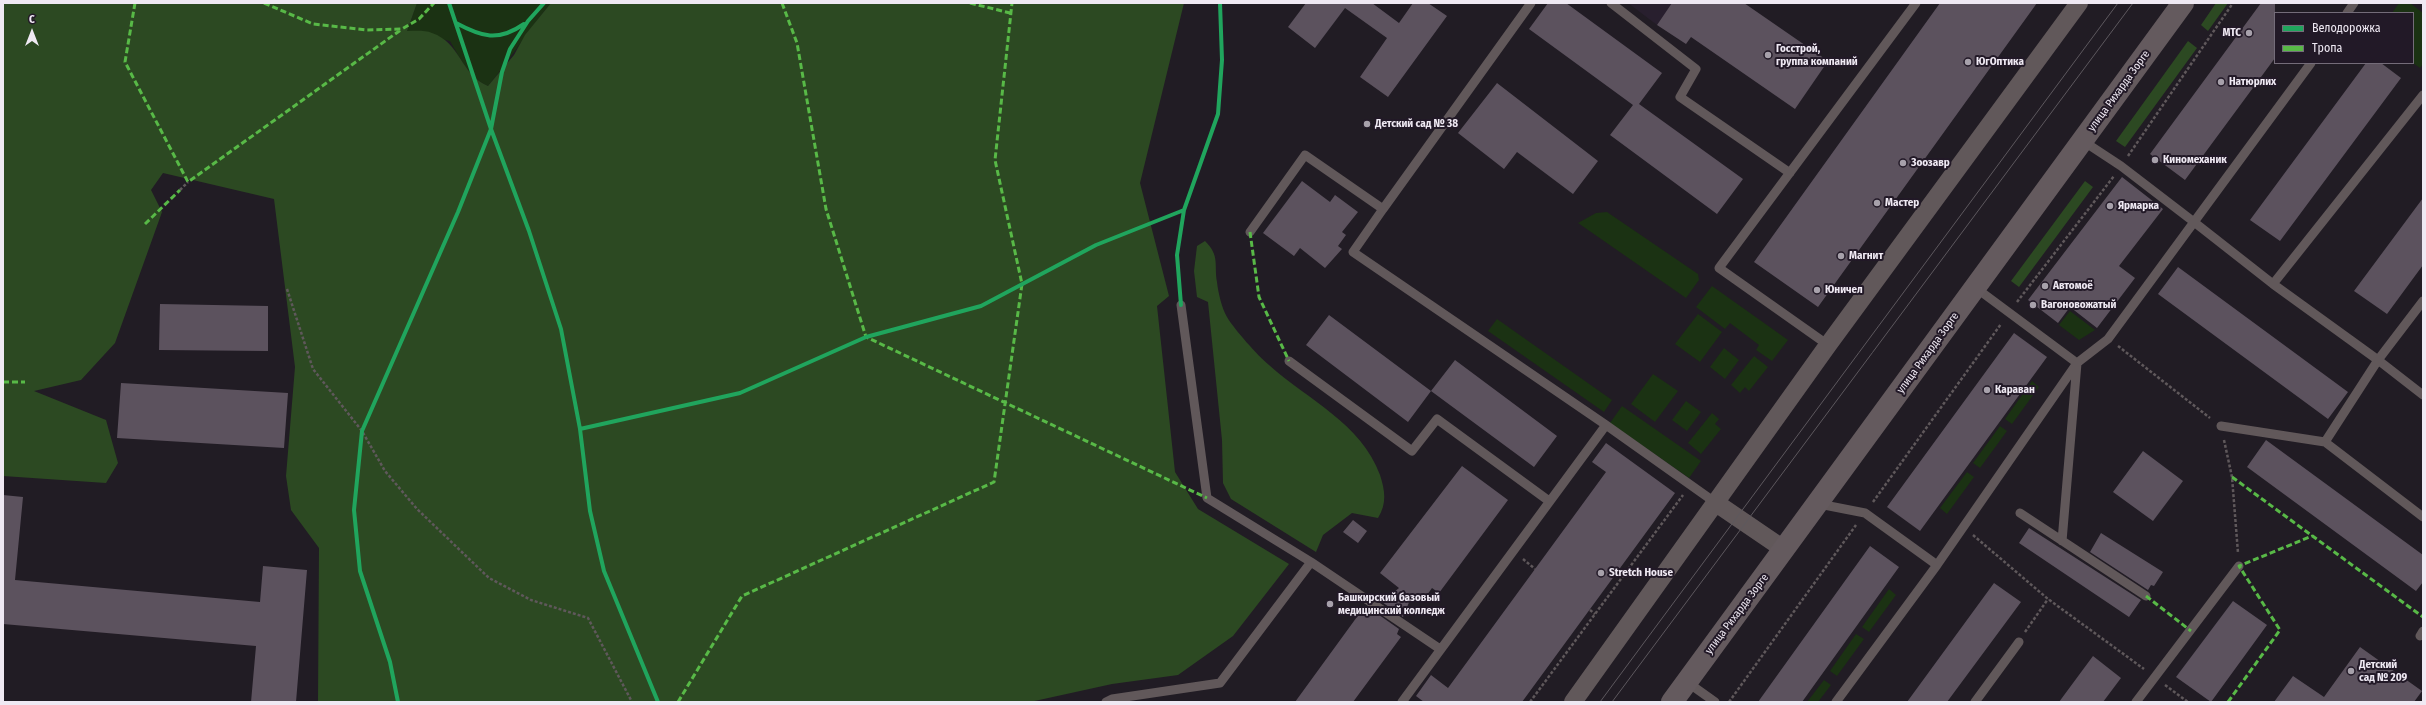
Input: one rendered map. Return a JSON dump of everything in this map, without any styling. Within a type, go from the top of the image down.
[{"type":"main road","name":"улица Рихарда Зорге","points":[[1672,702],[1819,504],[2183,3]]},
{"type":"street","points":[[1573,702],[1828,345],[2079,3]]},
{"type":"street","points":[[1716,503],[1785,550]]},
{"type":"lane","points":[[1531,3],[1353,252],[1606,425],[1716,503]]},
{"type":"lane","points":[[1611,3],[1696,70],[1680,97],[1790,173]]},
{"type":"lane","points":[[1828,345],[1719,268],[1916,3]]},
{"type":"lane","points":[[2348,12],[2354,3]]},
{"type":"lane","points":[[1836,702],[1937,565],[2077,363],[2108,339],[2310,64]]},
{"type":"lane","points":[[2273,284],[2423,94]]},
{"type":"lane","points":[[2083,141],[2121,166],[2273,284],[2378,360],[2423,395]]},
{"type":"lane","points":[[1250,232],[1306,155],[1383,209]]},
{"type":"lane","points":[[1976,288],[2010,311],[2077,363]]},
{"type":"lane","points":[[2325,442],[2378,360],[2423,301]]},
{"type":"lane","points":[[1181,305],[1207,498],[1311,562],[1440,649]]},
{"type":"lane","points":[[1289,361],[1412,451],[1437,419],[1549,501]]},
{"type":"lane","points":[[2062,541],[2077,363]]},
{"type":"lane","points":[[1402,702],[1606,425]]},
{"type":"lane","points":[[2221,426],[2325,442],[2423,517]]},
{"type":"lane","points":[[1819,504],[1865,512],[1937,565]]},
{"type":"lane","points":[[2020,512],[2146,596]]},
{"type":"lane","points":[[1106,702],[1112,699],[1220,683],[1311,562]]},
{"type":"lane","points":[[2136,702],[2239,566]]},
{"type":"lane","points":[[1975,702],[2019,642]]},
{"type":"lane","points":[[1687,682],[1715,702]]},
{"type":"path","points":[[1729,702],[2010,311],[2121,166],[2233,3]]},
{"type":"path","points":[[180,190],[188,182]]},
{"type":"path","points":[[288,289],[313,369],[362,431],[385,471],[417,509],[441,530],[489,578],[531,600],[588,618],[632,702]]},
{"type":"path","points":[[2108,339],[2221,426],[2232,477],[2239,566]]},
{"type":"path","points":[[361,439],[365,424]]},
{"type":"path","points":[[1530,702],[1690,485]]},
{"type":"path","points":[[1963,527],[2048,600],[2188,702]]},
{"type":"path","points":[[2019,642],[2048,600]]},
{"type":"path","points":[[1590,610],[1595,614]]},
{"type":"shaded area","points":[[1628,3],[1673,3],[1657,25]]},
{"type":"green space","points":[[3,3],[417,3],[407,31],[426,31],[442,38],[455,51],[472,74],[479,81],[488,86],[514,55],[525,35],[551,3],[1184,3],[1140,183],[1169,296],[1157,306],[1175,472],[1198,509],[1289,564],[1233,636],[1178,675],[1112,684],[1030,702],[318,702],[319,548],[291,510],[286,476],[295,367],[274,199],[163,173],[151,190],[162,212],[115,343],[81,380],[34,391],[106,420],[118,463],[106,483],[3,476]]},
{"type":"green space","points":[[417,3],[551,3],[488,86],[470,73],[461,61],[450,41],[407,31]]},
{"type":"green space","points":[[2216,3],[2228,3],[2208,31],[2201,25]]},
{"type":"green space","points":[[2399,3],[2410,3],[2423,13],[2423,64],[2420,68],[2414,64],[2414,12],[2393,12]]},
{"type":"green space","points":[[2188,41],[2197,48],[2125,147],[2116,141]]},
{"type":"green space","points":[[2085,181],[2093,187],[2019,287],[2011,281]]},
{"type":"green space","points":[[1607,212],[1698,274],[1699,280],[1686,298],[1578,223],[1596,213]]},
{"type":"green space","points":[[1205,241],[1210,246],[1215,256],[1219,295],[1225,314],[1235,328],[1264,361],[1347,427],[1360,441],[1371,457],[1380,475],[1383,486],[1384,502],[1378,518],[1352,513],[1323,535],[1316,552],[1231,499],[1223,483],[1222,440],[1208,302],[1197,297],[1194,271],[1197,246]]},
{"type":"green space","points":[[1712,286],[1788,340],[1772,361],[1756,350],[1759,345],[1730,323],[1725,329],[1696,307]]},
{"type":"green space","points":[[2070,311],[2095,330],[2079,340],[2059,325]]},
{"type":"green space","points":[[1698,314],[1722,332],[1700,362],[1675,344]]},
{"type":"green space","points":[[1497,319],[1612,400],[1604,412],[1488,331]]},
{"type":"green space","points":[[1724,348],[1739,360],[1725,379],[1710,367]]},
{"type":"green space","points":[[1754,356],[1768,367],[1749,391],[1745,387],[1740,393],[1731,385]]},
{"type":"green space","points":[[1653,374],[1678,391],[1655,422],[1631,404]]},
{"type":"green space","points":[[2032,381],[2039,387],[2012,424],[2005,419]]},
{"type":"green space","points":[[1686,401],[1701,412],[1687,431],[1672,420]]},
{"type":"green space","points":[[1622,406],[1701,461],[1689,478],[1610,423]]},
{"type":"green space","points":[[1712,413],[1719,419],[1715,424],[1721,429],[1701,454],[1688,443]]},
{"type":"green space","points":[[2000,426],[2007,431],[1980,468],[1973,463]]},
{"type":"green space","points":[[1967,472],[1974,477],[1947,514],[1940,508]]},
{"type":"green space","points":[[1889,589],[1896,595],[1869,632],[1862,627]]},
{"type":"green space","points":[[1856,634],[1864,639],[1837,676],[1830,671]]},
{"type":"green space","points":[[1824,680],[1831,685],[1818,702],[1807,702]]},
{"type":"building","points":[[1306,3],[1372,3],[1399,23],[1413,3],[1428,3],[1447,16],[1388,97],[1360,77],[1387,38],[1345,8],[1315,48],[1288,27]]},
{"type":"building","points":[[1548,3],[1566,3],[1662,73],[1639,104],[1743,179],[1717,214],[1610,135],[1633,105],[1529,29]]},
{"type":"building","name":"Госстрой, группа компаний","points":[[1672,3],[1744,3],[1828,61],[1795,109],[1691,37],[1686,44],[1657,25]]},
{"type":"building","points":[[1940,3],[2037,3],[1818,307],[1754,262]]},
{"type":"building","points":[[2261,3],[2275,3],[2274,59],[2185,180],[2150,154]]},
{"type":"building","points":[[2365,64],[2382,64],[2401,78],[2280,241],[2250,220]]},
{"type":"building","points":[[1497,83],[1598,161],[1573,194],[1517,152],[1504,169],[1458,133]]},
{"type":"building","points":[[2122,177],[2163,209],[2119,266],[2135,278],[2097,328],[2070,307],[2058,323],[2028,300]]},
{"type":"building","points":[[1302,181],[1330,202],[1335,195],[1358,212],[1342,232],[1346,235],[1338,246],[1342,249],[1325,268],[1300,248],[1294,256],[1263,233]]},
{"type":"building","points":[[2423,198],[2423,265],[2387,314],[2354,291]]},
{"type":"building","points":[[2178,267],[2348,392],[2328,419],[2158,294]]},
{"type":"building","points":[[160,304],[268,306],[268,351],[159,350]]},
{"type":"building","points":[[1329,315],[1431,391],[1408,422],[1306,345]]},
{"type":"building","points":[[2014,333],[2047,357],[1920,531],[1887,507]]},
{"type":"building","points":[[1455,360],[1557,436],[1534,467],[1431,391]]},
{"type":"building","points":[[121,383],[288,393],[284,448],[117,438]]},
{"type":"building","points":[[2266,440],[2423,555],[2423,582],[2416,591],[2247,467]]},
{"type":"building","points":[[1606,443],[1675,493],[1522,702],[1424,702],[1416,696],[1431,675],[1448,688],[1606,472],[1592,462]]},
{"type":"building","points":[[2143,451],[2183,481],[2153,521],[2113,492]]},
{"type":"building","points":[[1462,466],[1508,500],[1439,593],[1432,588],[1422,602],[1412,595],[1403,617],[1382,602],[1399,588],[1380,573]]},
{"type":"building","points":[[3,495],[23,497],[15,580],[260,602],[263,566],[307,570],[296,702],[251,702],[256,646],[3,624]]},
{"type":"building","points":[[1353,520],[1367,531],[1358,543],[1343,532]]},
{"type":"building","points":[[2029,528],[2141,600],[2129,617],[2019,543]]},
{"type":"building","points":[[2101,533],[2163,572],[2154,586],[2151,585],[2148,590],[2090,552]]},
{"type":"building","points":[[1870,546],[1899,567],[1802,702],[1758,702]]},
{"type":"building","points":[[1994,583],[2021,602],[1947,702],[1907,702]]},
{"type":"building","points":[[2233,601],[2267,625],[2211,702],[2176,677]]},
{"type":"building","points":[[1362,610],[1368,614],[1372,610],[1399,629],[1397,634],[1401,637],[1353,702],[1295,702]]},
{"type":"building","points":[[2360,647],[2422,691],[2414,702],[2274,702],[2293,676],[2324,697]]},
{"type":"building","points":[[2093,656],[2121,678],[2103,702],[2059,702]]},
{"type":"tram line","points":[[1600,702],[2118,3]]},
{"type":"tram line","points":[[1612,702],[2133,3]]},
{"type":"marked path","points":[[135,3],[125,62],[188,182],[402,29]]},
{"type":"marked path","points":[[264,3],[313,24],[367,30],[402,29],[419,19],[434,3]]},
{"type":"marked path","points":[[782,3],[797,43],[826,209],[866,337],[1207,498]]},
{"type":"marked path","points":[[970,3],[1010,13]]},
{"type":"marked path","points":[[678,702],[742,596],[994,482],[1022,284],[995,160],[1012,3]]},
{"type":"marked path","points":[[145,224],[180,190]]},
{"type":"marked path","points":[[1250,232],[1259,297],[1289,361]]},
{"type":"marked path","points":[[3,382],[25,382]]},
{"type":"marked path","points":[[2232,477],[2423,617]]},
{"type":"marked path","points":[[2228,702],[2280,630],[2239,566],[2312,536]]},
{"type":"marked path","points":[[2146,596],[2191,631]]},
{"type":"cycle path","points":[[449,3],[491,129],[529,231],[561,329],[580,429],[590,511],[604,571],[658,702]]},
{"type":"cycle path","points":[[398,702],[390,662],[360,571],[354,510],[362,431],[458,212],[491,129],[502,72],[510,49],[528,21],[544,3]]},
{"type":"cycle path","points":[[1181,305],[1177,255],[1184,210],[1218,114],[1222,60],[1220,3]]},
{"type":"cycle path","points":[[456,23],[474,32],[490,36],[515,30],[524,24]]},
{"type":"cycle path","points":[[580,429],[740,393],[866,337],[981,306],[1096,245],[1184,210]]},
{"type":"place","name":"МТС","points":[[2249,33]]},
{"type":"place","name":"Госстрой, группа компаний","points":[[1768,55]]},
{"type":"place","name":"ЮгОптика","points":[[1968,62]]},
{"type":"place","name":"Натюрлих","points":[[2221,82]]},
{"type":"place","name":"Детский сад № 38","points":[[1367,124]]},
{"type":"place","name":"Киномеханик","points":[[2155,160]]},
{"type":"place","name":"Зоозавр","points":[[1903,163]]},
{"type":"place","name":"Мастер","points":[[1877,203]]},
{"type":"place","name":"Ярмарка","points":[[2110,206]]},
{"type":"place","name":"Магнит","points":[[1841,256]]},
{"type":"place","name":"Автомоё","points":[[2045,286]]},
{"type":"place","name":"Юничел","points":[[1817,290]]},
{"type":"place","name":"Вагоновожатый","points":[[2033,305]]},
{"type":"place","name":"Караван","points":[[1987,390]]},
{"type":"place","name":"Stretch House","points":[[1601,573]]},
{"type":"place","name":"Башкирский базовый медицинский колледж","points":[[1330,604]]},
{"type":"place","name":"Детский сад № 209","points":[[2351,671]]}]
